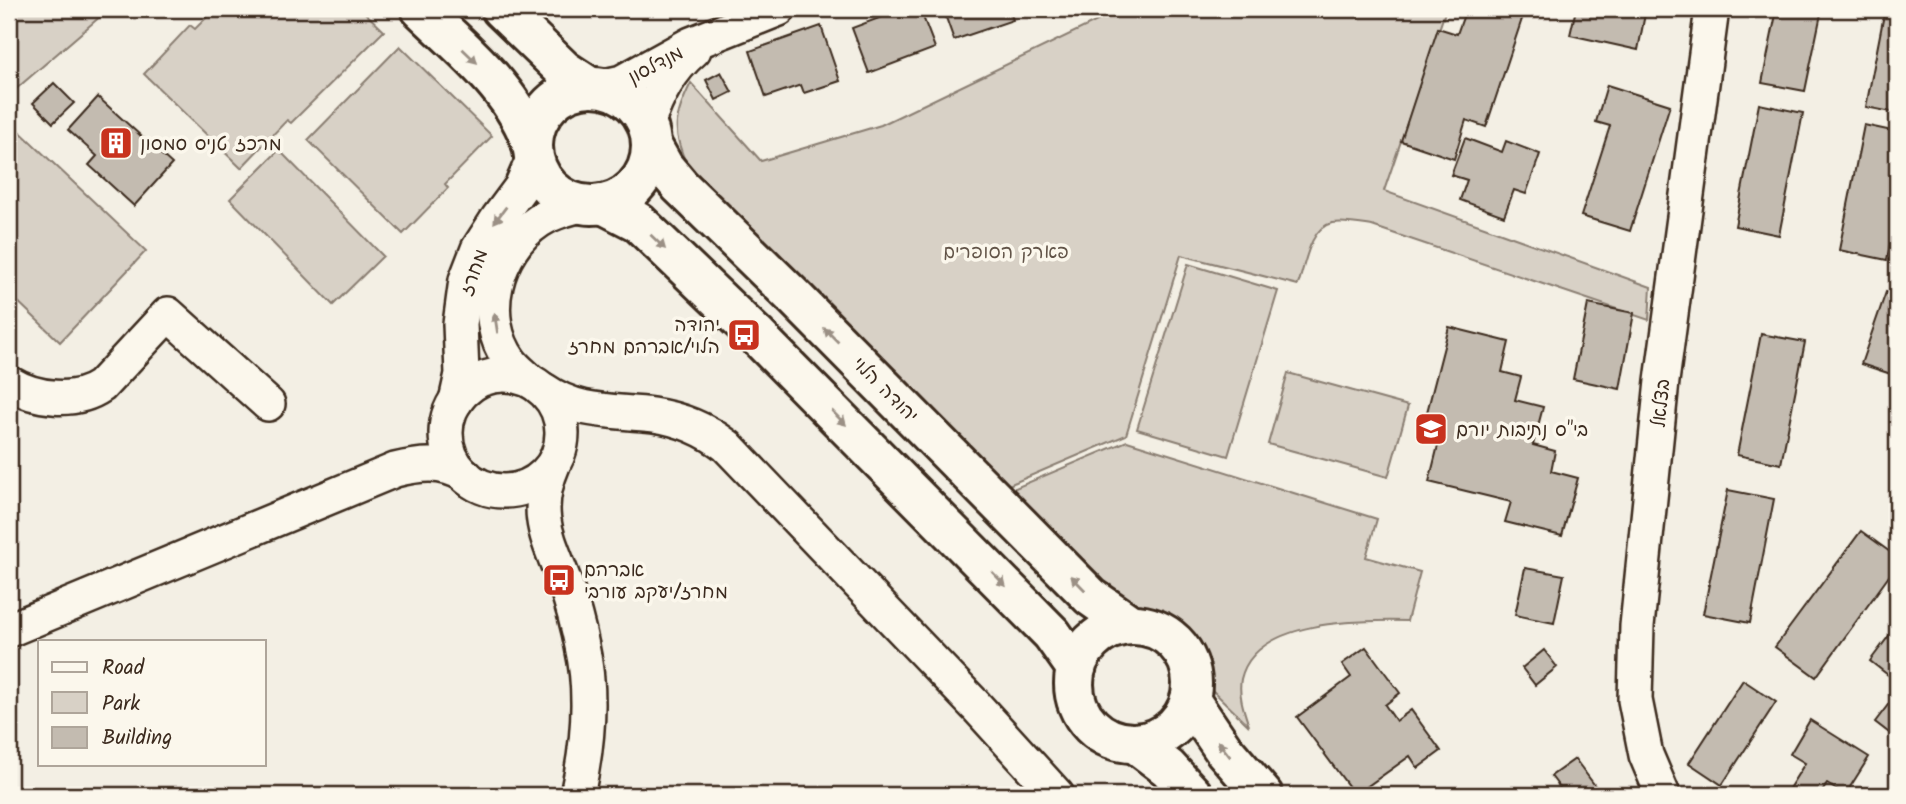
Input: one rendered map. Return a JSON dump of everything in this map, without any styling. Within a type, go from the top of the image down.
[{"type":"main road","points":[[421,9],[504,94],[525,124],[540,174],[551,188],[567,199],[594,204],[638,222],[758,337],[1052,634],[1076,668]]},
{"type":"main road","points":[[501,9],[564,70],[594,87],[624,96],[638,109],[649,134],[645,170],[635,186],[620,197],[594,204]]},
{"type":"main road","points":[[533,152],[538,121],[549,106],[564,94],[594,87]]},
{"type":"main road","name":"יהודה הלוי","points":[[649,134],[664,167],[680,186],[795,298],[1091,597],[1131,625]]},
{"type":"main road","points":[[1131,625],[1158,631],[1180,648],[1191,673],[1190,700],[1182,717],[1169,731],[1153,740],[1135,743],[1108,738],[1086,720],[1075,695],[1076,668],[1084,652],[1097,638],[1113,629],[1131,625]]},
{"type":"main road","points":[[1190,700],[1224,750],[1263,795]]},
{"type":"main road","points":[[1135,743],[1168,768],[1193,795]]},
{"type":"street","name":"מנדלסון","points":[[594,87],[622,82],[663,58],[779,9]]},
{"type":"street","name":"בצלאל","points":[[1663,795],[1646,755],[1635,700],[1637,626],[1662,381],[1712,9]]},
{"type":"street","name":"מנדלסון","points":[[649,134],[655,102],[666,82],[689,54],[709,37]]},
{"type":"street","name":"מחרז","points":[[452,409],[462,374],[460,324],[466,280],[482,242],[521,187],[533,152]]},
{"type":"street","name":"מחרז","points":[[537,385],[510,361],[499,341],[494,319],[498,275],[514,246],[538,222],[559,210],[594,204]]},
{"type":"street","points":[[9,383],[41,395],[73,397],[92,392],[168,314],[268,404]]},
{"type":"street","points":[[9,630],[395,470],[424,448],[469,387],[494,376],[511,375],[537,385],[560,400],[583,408],[662,417],[685,423],[727,446],[976,706],[1057,795]]},
{"type":"street","points":[[537,385],[556,405],[561,422],[562,439],[545,484],[543,499],[549,545],[575,615],[587,677],[588,732],[577,795]]},
{"type":"street","points":[[452,409],[447,444],[454,461],[477,482],[506,491],[524,487],[540,479],[569,440],[586,427],[606,417],[624,414]]},
{"type":"street","points":[[395,470],[435,465],[457,470],[507,498],[519,508],[549,545]]},
{"type":"green space","points":[[9,9],[109,9],[9,95]]},
{"type":"green space","points":[[215,9],[361,9],[384,31],[291,123],[287,120],[241,168],[144,74],[190,25],[195,29]]},
{"type":"green space","name":"פארק הסופרים","points":[[1122,9],[1446,9],[1384,191],[1651,287],[1649,320],[1372,226],[1342,222],[1324,226],[1309,249],[1298,285],[1181,255],[1126,435],[1004,487],[688,167],[677,134],[678,115],[691,83],[761,161],[881,125]]},
{"type":"green space","points":[[400,46],[492,136],[445,184],[448,188],[403,234],[308,140]]},
{"type":"green space","points":[[15,127],[146,251],[60,342],[9,293],[9,134]]},
{"type":"green space","points":[[279,150],[383,256],[333,305],[230,199]]},
{"type":"green space","points":[[1188,264],[1278,291],[1228,456],[1137,429]]},
{"type":"green space","points":[[1288,373],[1408,406],[1388,477],[1268,444]]},
{"type":"green space","points":[[1127,441],[1377,519],[1366,557],[1420,572],[1407,621],[1363,621],[1312,627],[1287,634],[1266,644],[1250,659],[1241,679],[1243,709],[1249,726],[1008,491]]},
{"type":"building","points":[[903,9],[920,9],[935,48],[869,73],[852,28]]},
{"type":"building","points":[[943,9],[1009,9],[1013,20],[954,40]]},
{"type":"building","points":[[1466,9],[1546,9],[1544,16],[1525,10],[1486,127],[1466,120],[1454,159],[1401,141],[1438,28],[1457,34]]},
{"type":"building","points":[[1576,9],[1646,9],[1638,50],[1570,35]]},
{"type":"building","points":[[1777,9],[1822,9],[1805,91],[1762,83]]},
{"type":"building","points":[[1885,9],[1897,9],[1897,113],[1866,107]]},
{"type":"building","points":[[821,26],[840,81],[804,93],[801,85],[766,97],[750,51]]},
{"type":"building","points":[[721,72],[732,92],[716,100],[706,80]]},
{"type":"building","points":[[54,83],[74,103],[53,123],[33,103]]},
{"type":"building","points":[[1607,85],[1670,105],[1630,231],[1581,216],[1610,126],[1596,122]]},
{"type":"building","name":"מרכז טניס סמסון","points":[[98,97],[172,164],[134,206],[89,165],[97,156],[68,130]]},
{"type":"building","points":[[1759,104],[1803,113],[1779,235],[1735,226]]},
{"type":"building","points":[[1864,125],[1897,132],[1897,207],[1887,260],[1839,250]]},
{"type":"building","points":[[1465,138],[1502,152],[1506,141],[1540,154],[1526,194],[1514,190],[1504,216],[1460,200],[1467,180],[1451,175]]},
{"type":"building","points":[[1886,292],[1897,296],[1897,376],[1861,364]]},
{"type":"building","points":[[1588,304],[1634,313],[1620,389],[1573,379]]},
{"type":"building","points":[[1449,327],[1509,342],[1502,372],[1521,377],[1515,400],[1543,407],[1533,445],[1555,451],[1551,471],[1578,478],[1562,536],[1505,522],[1511,502],[1429,482],[1444,421],[1426,416]]},
{"type":"building","points":[[1761,334],[1805,342],[1781,464],[1737,455]]},
{"type":"building","points":[[1728,490],[1774,499],[1750,623],[1703,614]]},
{"type":"building","points":[[1861,531],[1897,557],[1897,565],[1816,677],[1775,647]]},
{"type":"building","points":[[1525,568],[1564,575],[1554,623],[1515,615]]},
{"type":"building","points":[[1897,625],[1897,682],[1870,661]]},
{"type":"building","points":[[1366,647],[1400,693],[1385,705],[1396,721],[1411,710],[1441,751],[1418,768],[1410,756],[1355,795],[1297,717],[1351,677],[1342,664]]},
{"type":"building","points":[[1544,650],[1557,667],[1535,685],[1522,668]]},
{"type":"building","points":[[1743,680],[1776,702],[1722,785],[1689,763]]},
{"type":"building","points":[[1897,693],[1897,739],[1875,722]]},
{"type":"building","points":[[1810,720],[1869,757],[1845,795],[1827,784],[1820,795],[1785,795],[1805,763],[1790,754]]},
{"type":"building","points":[[1575,759],[1602,795],[1551,795],[1560,788],[1551,776]]},
{"type":"place","name":"מרכז טניס סמסון","points":[[116,143]]},
{"type":"place","name":"יהודה הלוי/אברהם מחרז","points":[[744,335]]},
{"type":"place","name":"בי\"ס נתיבות יורם","points":[[1431,429]]},
{"type":"place","name":"אברהם מחרז/יעקב עורבי","points":[[559,580]]}]
